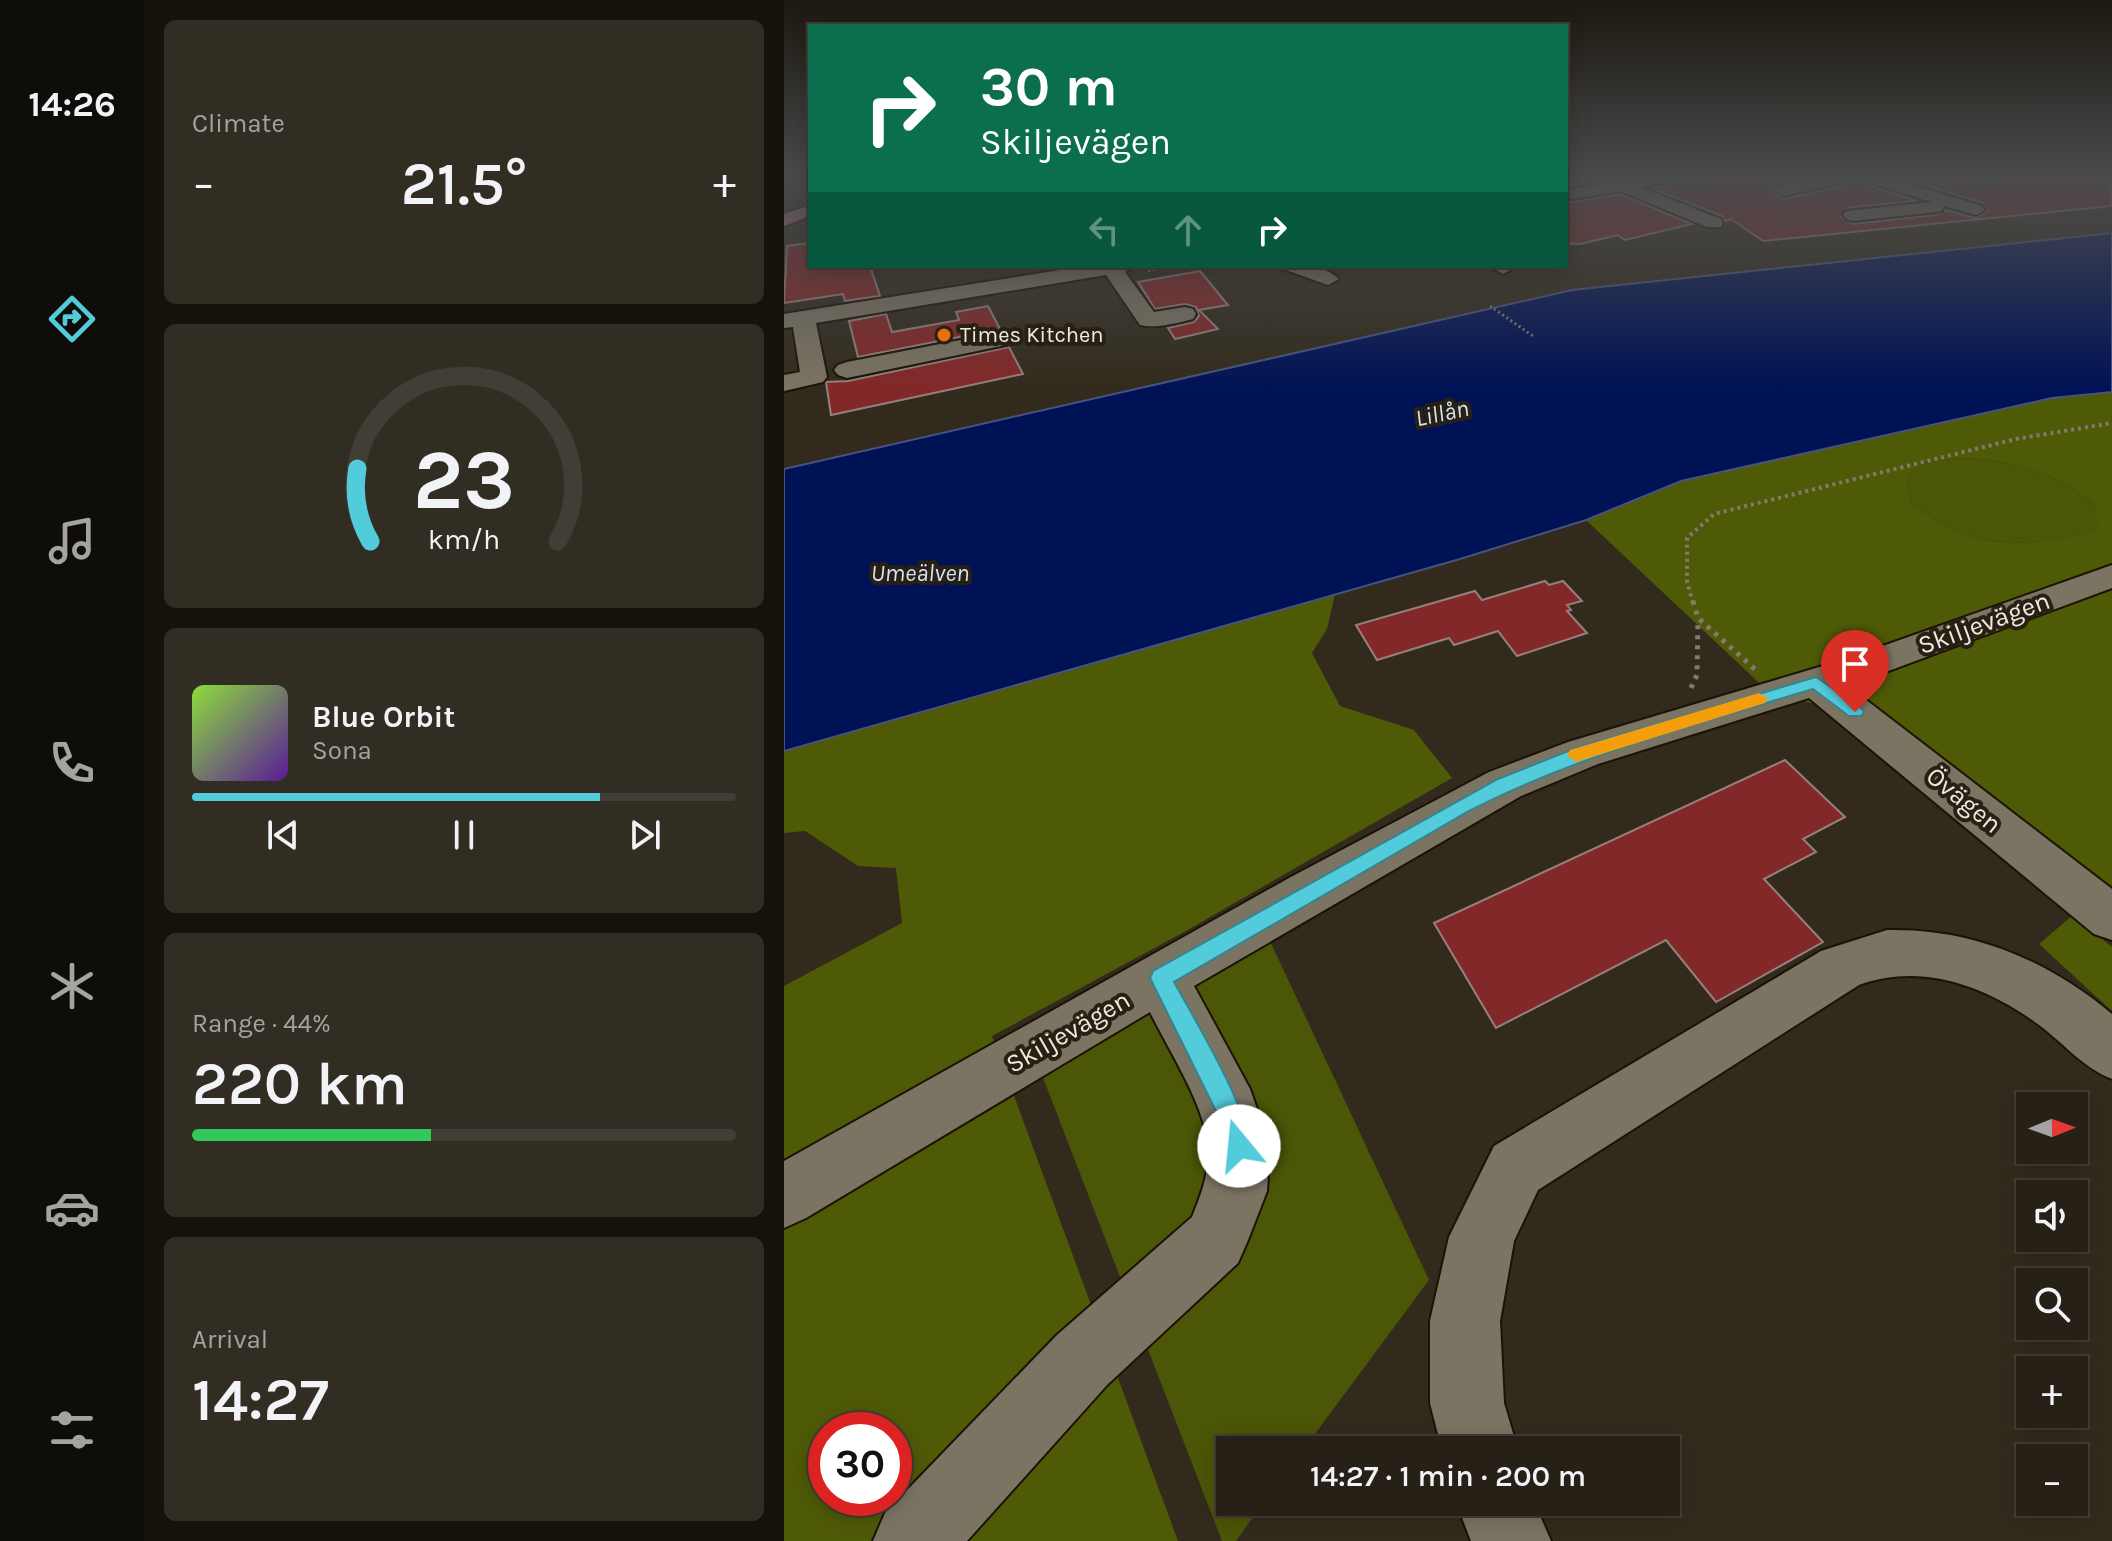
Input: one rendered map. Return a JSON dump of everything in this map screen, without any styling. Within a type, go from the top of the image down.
[{"type":"street","points":[[784,383],[814,377],[794,319],[1042,272],[1103,268]]},
{"type":"street","points":[[1119,268],[1148,320],[1185,314]]},
{"type":"street","points":[[1298,268],[1328,279]]},
{"type":"street","points":[[847,370],[1002,339]]},
{"type":"street","name":"Skiljevägen","points":[[784,1196],[1505,784],[1583,753],[1798,687],[2112,576]]},
{"type":"street","name":"Övägen","points":[[1798,687],[2112,918]]},
{"type":"street","points":[[1476,1436],[1467,1403],[1465,1321],[1482,1237],[1516,1168],[1840,968],[1885,954],[1936,954],[1999,968],[2071,1013],[2112,1051]]},
{"type":"street","points":[[913,1541],[1082,1360],[1215,1240],[1235,1191],[1239,1146],[1229,1110],[1161,978]]},
{"type":"street","points":[[1501,1516],[1511,1541]]},
{"type":"path","points":[[1490,306],[1533,336]]},
{"type":"path","points":[[1674,725],[1697,675],[1698,618],[1687,582],[1687,538],[1714,514],[2016,439],[2112,423]]},
{"type":"path","points":[[1698,618],[1798,687]]},
{"type":"green space","points":[[2112,392],[2112,918],[1855,712],[1772,695],[1586,520],[1681,481],[2052,398]],"holes":[[[1959,458],[2032,470],[2064,484],[2095,505],[2098,531],[2036,542],[1989,540],[1958,531],[1912,506],[1908,480],[1917,467]]]},
{"type":"green space","points":[[1959,458],[2014,465],[2064,484],[2095,505],[2099,531],[2037,542],[1989,540],[1958,531],[1912,506],[1908,480],[1911,472],[1934,461]]},
{"type":"green space","points":[[1335,594],[1327,629],[1312,653],[1340,706],[1414,730],[1452,778],[1184,932],[992,1036],[1178,1541],[784,1541],[784,986],[902,923],[896,868],[858,866],[805,831],[784,833],[784,751]]},
{"type":"green space","points":[[2073,915],[2112,947],[2112,1011],[2039,944]]},
{"type":"green space","points":[[1268,937],[1429,1280],[1313,1436],[1216,1436],[1216,1516],[1254,1516],[1236,1541],[1222,1541],[1040,1070]]},
{"type":"water","name":"Umeälven","points":[[1990,246],[2112,246],[2112,392],[2052,398],[1681,481],[1586,520],[1460,559],[784,751],[784,469],[1572,290]]},
{"type":"building","points":[[787,246],[808,246],[808,268],[871,268],[880,296],[845,301],[843,294],[784,303]]},
{"type":"building","points":[[1200,271],[1228,305],[1199,310],[1218,329],[1175,339],[1168,328],[1194,322],[1199,316],[1196,307],[1185,304],[1155,309],[1138,282]]},
{"type":"building","points":[[988,306],[1000,329],[858,357],[849,321],[886,314],[892,332],[959,320],[956,312]]},
{"type":"building","points":[[1009,347],[1023,374],[831,415],[826,382],[848,381]]},
{"type":"building","points":[[1545,581],[1549,585],[1563,581],[1582,601],[1567,605],[1571,610],[1567,611],[1587,633],[1517,656],[1498,631],[1454,645],[1449,638],[1377,660],[1356,625],[1475,591],[1482,600]]},
{"type":"building","points":[[1785,760],[1845,817],[1803,839],[1816,852],[1764,879],[1823,942],[1716,1002],[1666,940],[1496,1028],[1434,923]]},
{"type":"slow traffic","points":[[1576,755],[1759,698]]},
{"type":"place","name":"Times Kitchen","points":[[944,335]]},
{"type":"route","points":[[1239,1146],[1229,1110],[1161,978],[1462,806],[1505,784],[1583,753],[1816,682],[1855,712]]},
{"type":"water label","name":"Lillån","points":[[1442,413]]}]
